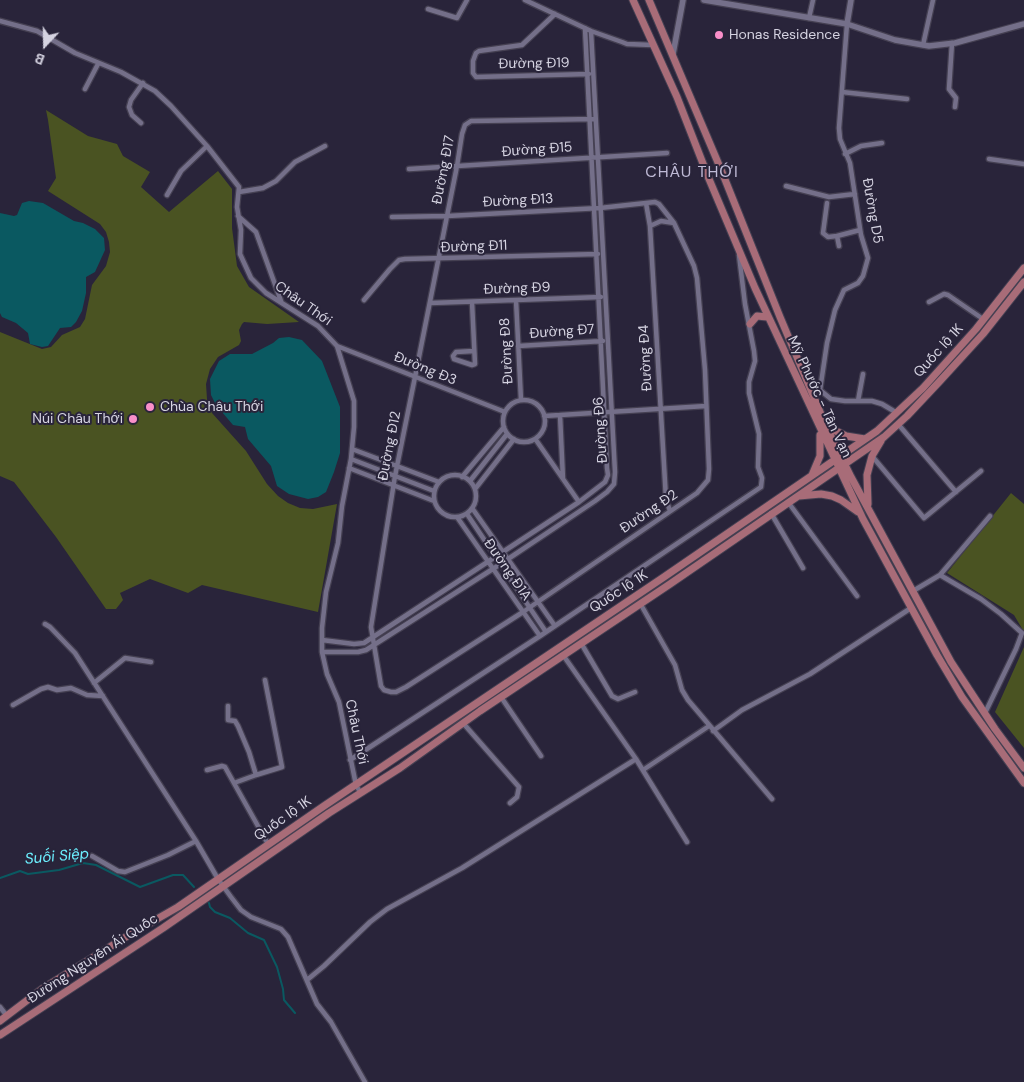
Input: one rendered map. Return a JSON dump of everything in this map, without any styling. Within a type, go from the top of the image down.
[{"type":"main road","name":"Mỹ Phước - Tân Vạn","points":[[633,0],[654,45],[768,317],[838,458],[860,513],[962,697],[1024,783]]},
{"type":"main road","name":"Mỹ Phước - Tân Vạn","points":[[649,0],[810,385],[823,428]]},
{"type":"main road","points":[[654,45],[668,42]]},
{"type":"main road","name":"Quốc lộ 1K","points":[[192,896],[865,439],[897,413],[923,388],[1024,268]]},
{"type":"main road","name":"Quốc lộ 1K","points":[[199,902],[360,792],[400,768],[501,697],[713,555],[884,437],[927,396],[983,334],[1024,282]]},
{"type":"main road","points":[[750,324],[757,316],[768,317]]},
{"type":"main road","points":[[812,475],[820,456],[823,428],[846,436],[865,439]]},
{"type":"main road","points":[[869,510],[867,484],[872,456],[884,437]]},
{"type":"main road","name":"Mỹ Phước - Tân Vạn","points":[[841,466],[869,510],[951,662],[1024,768]]},
{"type":"main road","points":[[796,496],[821,494],[832,496],[860,513]]},
{"type":"main road","name":"Đường Nguyễn Ái Quốc","points":[[0,1021],[42,989],[192,896]]},
{"type":"main road","name":"Đường Nguyễn Ái Quốc","points":[[0,1035],[164,928],[199,902]]},
{"type":"street","points":[[428,9],[457,18],[467,0]]},
{"type":"street","points":[[525,0],[591,31],[627,44],[654,45]]},
{"type":"street","points":[[673,54],[683,0]]},
{"type":"street","points":[[704,0],[847,24],[895,40],[923,45],[952,43],[1024,24]]},
{"type":"street","points":[[809,18],[813,0]]},
{"type":"street","name":"Đường D5","points":[[820,390],[827,343],[835,310],[844,290],[858,284],[863,276],[868,258],[860,230],[850,163],[840,139],[847,24],[851,0]]},
{"type":"street","points":[[923,45],[932,0]]},
{"type":"street","name":"Đường Đ19","points":[[555,14],[522,45],[482,50],[476,53],[472,68],[476,77],[590,74]]},
{"type":"street","points":[[0,21],[37,31],[75,53],[143,83],[155,91],[207,146],[234,180],[239,192],[263,188],[276,181],[295,162],[325,146]]},
{"type":"street","name":"Đường Đ6","points":[[322,652],[358,652],[374,644],[456,593],[595,501],[614,484],[605,297],[594,208],[590,74],[585,28]]},
{"type":"street","name":"Đường Đ6","points":[[590,74],[591,31]]},
{"type":"street","points":[[952,43],[948,88],[955,96],[955,108]]},
{"type":"street","points":[[85,89],[98,64]]},
{"type":"street","points":[[141,123],[132,115],[130,107],[131,100],[143,83]]},
{"type":"street","points":[[842,92],[907,99]]},
{"type":"street","name":"Đường Đ6","points":[[322,640],[360,644],[372,638],[579,502],[605,482],[608,475],[599,297],[600,208],[598,158],[592,119]]},
{"type":"street","name":"Đường Đ17","points":[[438,259],[465,125],[470,121],[592,119]]},
{"type":"street","points":[[845,154],[860,146],[882,143]]},
{"type":"street","points":[[167,196],[182,171],[207,146]]},
{"type":"street","name":"Đường Đ15","points":[[409,169],[667,153]]},
{"type":"street","points":[[989,158],[1024,164]]},
{"type":"street","points":[[786,186],[829,197],[855,194]]},
{"type":"street","name":"Châu Thới","points":[[239,192],[237,207],[241,230],[240,254],[246,270],[259,286],[318,326],[337,346],[354,401],[351,459],[342,506],[338,543],[326,592],[322,628],[322,652],[327,674],[339,702],[350,760],[356,785],[360,792]]},
{"type":"street","name":"Đường Đ13","points":[[392,217],[600,208],[646,203]]},
{"type":"street","name":"Đường Đ2","points":[[374,644],[381,686],[384,690],[396,692],[530,608],[697,493],[708,480],[710,469],[697,278],[694,266],[674,224],[659,204],[646,203]]},
{"type":"street","name":"Đường Đ4","points":[[646,203],[650,226],[666,499],[670,511]]},
{"type":"street","points":[[827,203],[823,233],[828,236],[837,236],[860,230]]},
{"type":"street","points":[[238,216],[256,232],[282,302]]},
{"type":"street","points":[[650,226],[661,221],[674,224]]},
{"type":"street","points":[[837,236],[839,246]]},
{"type":"street","points":[[350,760],[540,636],[761,487],[762,478],[758,467],[759,434],[749,393],[749,382],[755,361],[738,249]]},
{"type":"street","name":"Đường Đ11","points":[[364,300],[399,260],[599,254]]},
{"type":"street","name":"Đường Đ12","points":[[372,638],[371,627],[395,476],[438,259]]},
{"type":"street","points":[[929,302],[944,294],[948,295],[983,319]]},
{"type":"street","name":"Đường Đ9","points":[[430,304],[605,297]]},
{"type":"street","name":"Đường Đ8","points":[[516,300],[521,400]]},
{"type":"street","points":[[472,302],[474,351],[474,365],[454,359],[453,356],[456,352],[474,351]]},
{"type":"street","name":"Đường Đ7","points":[[518,346],[607,341]]},
{"type":"street","name":"Đường Đ3","points":[[337,346],[505,412]]},
{"type":"street","points":[[602,370],[609,370]]},
{"type":"street","points":[[858,401],[863,374]]},
{"type":"street","points":[[810,385],[820,390],[830,399],[872,400],[897,413]]},
{"type":"street","points":[[521,400],[534,402],[539,406],[544,416],[545,424],[543,430],[536,440],[524,442],[514,439],[504,427],[503,418],[505,412],[514,402],[521,400]]},
{"type":"street","points":[[544,416],[706,406]]},
{"type":"street","points":[[560,415],[563,480]]},
{"type":"street","points":[[898,424],[956,492]]},
{"type":"street","points":[[462,477],[504,427]]},
{"type":"street","points":[[470,482],[508,434]]},
{"type":"street","points":[[475,489],[514,439]]},
{"type":"street","points":[[536,440],[579,502]]},
{"type":"street","points":[[352,449],[439,482]]},
{"type":"street","points":[[483,452],[496,462]]},
{"type":"street","points":[[872,456],[924,518],[981,470]]},
{"type":"street","points":[[351,459],[434,491]]},
{"type":"street","points":[[607,461],[614,461]]},
{"type":"street","points":[[349,468],[434,501]]},
{"type":"street","points":[[451,476],[462,477],[470,482],[475,489],[476,498],[467,514],[456,517],[445,515],[436,506],[434,491],[439,482],[451,476]]},
{"type":"street","points":[[590,494],[595,501]]},
{"type":"street","points":[[788,502],[857,596]]},
{"type":"street","name":"Đường Đ1A","points":[[472,508],[555,626]]},
{"type":"street","points":[[772,513],[803,568]]},
{"type":"street","name":"Đường Đ1A","points":[[467,514],[546,632]]},
{"type":"street","points":[[913,591],[940,575],[990,516]]},
{"type":"street","name":"Đường Đ1A","points":[[456,517],[540,636]]},
{"type":"street","points":[[554,518],[559,525]]},
{"type":"street","points":[[940,575],[981,599],[1022,633],[985,713]]},
{"type":"street","points":[[451,586],[456,593]]},
{"type":"street","points":[[640,603],[675,665],[682,690],[688,700],[772,798]]},
{"type":"street","points":[[713,731],[742,710],[810,674],[911,608]]},
{"type":"street","points":[[410,614],[414,620]]},
{"type":"street","points":[[45,624],[74,653],[196,841],[223,887],[241,910],[251,917],[281,929],[288,937],[317,1004],[331,1022],[365,1082]]},
{"type":"street","points":[[372,638],[374,644]]},
{"type":"street","points":[[581,643],[612,696],[618,699],[635,692]]},
{"type":"street","points":[[563,655],[636,759],[687,842]]},
{"type":"street","points":[[94,683],[125,658],[151,662]]},
{"type":"street","points":[[234,783],[282,767],[265,680]]},
{"type":"street","points":[[13,705],[40,689],[48,687],[57,690],[71,688],[87,695],[103,696]]},
{"type":"street","points":[[501,697],[541,756]]},
{"type":"street","points":[[228,706],[228,720],[235,722],[238,726],[250,752],[256,775]]},
{"type":"street","points":[[463,723],[519,788],[517,797],[510,803]]},
{"type":"street","points":[[643,770],[709,726]]},
{"type":"street","points":[[307,980],[387,909],[462,868],[636,759]]},
{"type":"street","points":[[207,770],[222,766],[234,783],[268,844]]},
{"type":"street","points":[[92,856],[118,871],[125,872],[168,855],[196,841]]},
{"type":"street","points":[[0,1007],[7,1016]]},
{"type":"shaded area","points":[[46,110],[88,136],[117,144],[123,156],[150,172],[141,187],[169,212],[218,171],[232,189],[232,228],[237,266],[249,287],[299,322],[267,324],[244,322],[239,330],[241,341],[239,345],[218,357],[210,369],[206,384],[207,399],[212,413],[246,451],[267,484],[278,496],[300,508],[313,509],[337,504],[318,612],[202,585],[188,593],[150,579],[120,593],[123,600],[116,609],[106,609],[56,537],[14,482],[0,476],[0,332],[42,349],[51,347],[62,335],[80,327],[85,319],[92,285],[106,266],[110,252],[106,232],[100,224],[48,191],[56,178]]},
{"type":"shaded area","points":[[29,201],[43,203],[74,221],[95,229],[104,238],[105,250],[95,272],[86,277],[86,293],[82,311],[76,322],[71,327],[60,328],[48,346],[42,347],[30,344],[28,333],[16,323],[2,317],[0,313],[0,213],[17,215],[22,203]]},
{"type":"shaded area","points":[[289,337],[302,340],[322,361],[340,407],[340,453],[334,472],[326,492],[318,497],[308,499],[289,494],[277,486],[271,466],[248,439],[245,427],[233,425],[216,405],[211,395],[210,379],[219,361],[230,354],[252,354],[279,338]]},
{"type":"shaded area","points":[[1011,493],[1024,504],[1024,632],[1014,615],[947,573]]},
{"type":"shaded area","points":[[1024,647],[1024,748],[995,712]]},
{"type":"waterway","name":"Suối Siệp","points":[[0,878],[20,871],[28,874],[59,870],[83,863],[96,865],[140,887],[173,875],[183,875],[194,887]]},
{"type":"waterway","name":"Suối Siệp","points":[[209,903],[215,912],[230,918],[248,933],[264,940],[277,967],[284,1000],[295,1013]]},
{"type":"place","name":"Honas Residence","points":[[719,35]]},
{"type":"place","name":"Chùa Châu Thới","points":[[150,407]]},
{"type":"place","name":"Núi Châu Thới","points":[[133,419]]},
{"type":"district","name":"CHÂU THỚI","points":[[692,173]]}]
